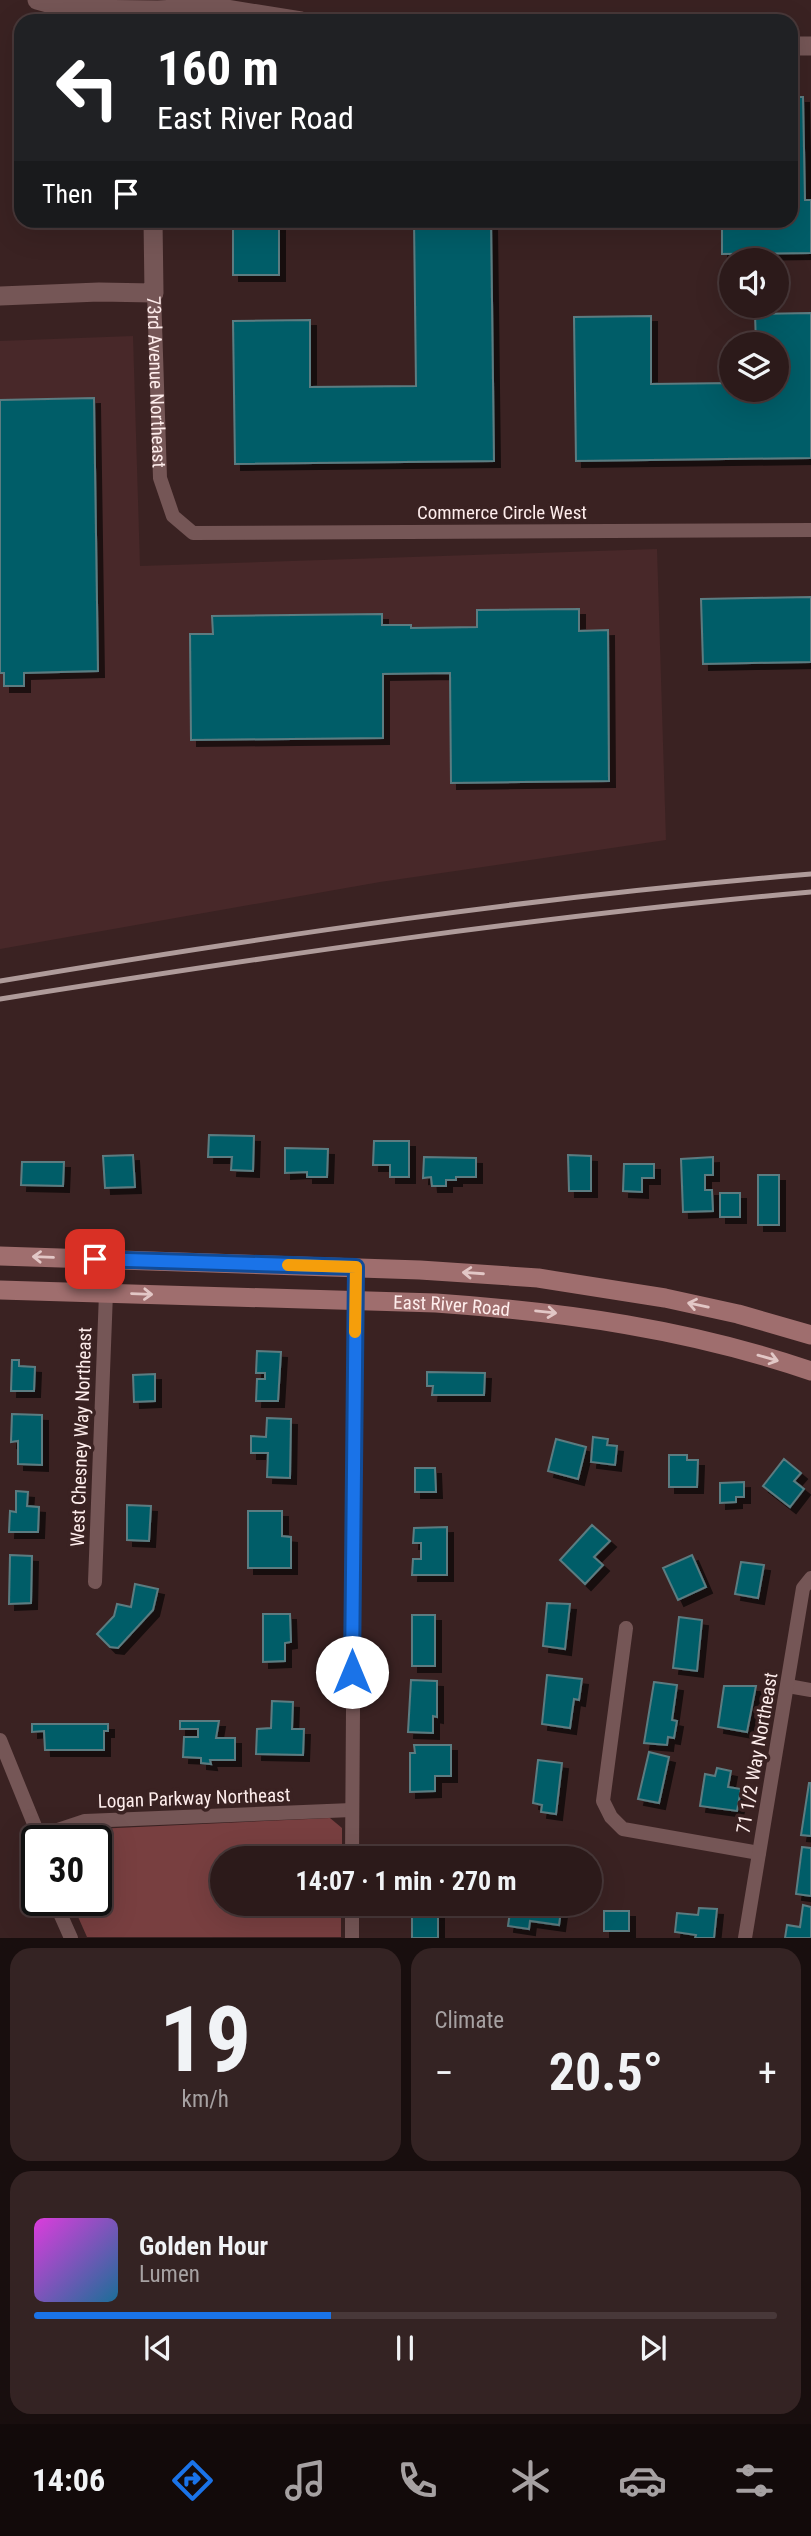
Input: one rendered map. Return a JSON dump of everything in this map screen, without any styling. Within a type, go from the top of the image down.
[{"type":"main road","name":"East River Road","points":[[0,1256],[480,1273],[586,1284],[726,1311],[811,1335]]},
{"type":"main road","name":"East River Road","points":[[0,1290],[436,1303],[568,1314],[672,1332],[811,1371]]},
{"type":"street","points":[[37,0],[70,9],[214,7],[258,14]]},
{"type":"street","name":"73rd Avenue Northeast","points":[[153,228],[160,478],[173,516],[193,533]]},
{"type":"street","points":[[0,296],[154,292]]},
{"type":"street","name":"Commerce Circle West","points":[[193,533],[811,530]]},
{"type":"street","points":[[352,1846],[356,1267]]},
{"type":"street","name":"West Chesney Way Northeast","points":[[95,1582],[106,1293]]},
{"type":"street","name":"71 1/2 Way Northeast","points":[[745,1937],[803,1588],[811,1578]]},
{"type":"street","points":[[626,1628],[603,1801],[611,1817],[623,1829],[759,1853]]},
{"type":"street","points":[[788,1686],[811,1690]]},
{"type":"street","name":"Logan Parkway Northeast","points":[[0,1741],[36,1825]]},
{"type":"street","name":"Logan Parkway Northeast","points":[[75,1825],[85,1821],[352,1810]]},
{"type":"street","points":[[61,1916],[71,1937]]},
{"type":"street","points":[[352,1916],[352,1937]]},
{"type":"shaded area","points":[[133,336],[140,566],[657,549],[666,840],[380,882],[0,949],[0,341]]},
{"type":"shaded area","points":[[330,1818],[342,1828],[342,1846],[210,1846],[210,1916],[341,1916],[341,1937],[87,1937],[78,1916],[112,1916],[112,1828]]},
{"type":"building","points":[[798,97],[803,97],[805,200],[811,200],[811,253],[789,253],[789,248],[722,248],[722,228],[798,228]]},
{"type":"building","points":[[233,228],[279,228],[279,275],[233,275]]},
{"type":"building","points":[[414,228],[491,228],[494,461],[235,464],[233,321],[310,320],[310,387],[416,386]]},
{"type":"building","points":[[789,313],[811,313],[811,458],[576,461],[574,317],[651,316],[651,384],[719,383],[719,402],[789,402],[789,332],[756,332],[755,318],[789,318]]},
{"type":"building","points":[[94,398],[98,671],[24,673],[24,686],[4,686],[4,673],[0,673],[0,400]]},
{"type":"building","points":[[811,597],[811,662],[703,664],[701,599]]},
{"type":"building","points":[[579,609],[579,631],[608,630],[609,781],[451,783],[450,673],[383,674],[383,738],[191,740],[190,634],[213,634],[212,616],[382,614],[382,625],[411,625],[411,628],[477,627],[477,610]]},
{"type":"building","points":[[209,1135],[254,1136],[253,1171],[231,1170],[232,1157],[208,1157]]},
{"type":"building","points":[[374,1141],[409,1141],[409,1177],[390,1177],[390,1165],[373,1165]]},
{"type":"building","points":[[285,1148],[328,1149],[327,1177],[307,1177],[307,1172],[285,1173]]},
{"type":"building","points":[[133,1155],[135,1187],[105,1188],[103,1156]]},
{"type":"building","points":[[568,1155],[591,1156],[591,1191],[569,1191]]},
{"type":"building","points":[[424,1157],[476,1158],[476,1177],[456,1177],[456,1180],[446,1180],[446,1186],[432,1186],[431,1177],[423,1178]]},
{"type":"building","points":[[713,1157],[713,1175],[705,1175],[705,1190],[712,1190],[713,1211],[683,1212],[681,1159]]},
{"type":"building","points":[[22,1162],[64,1162],[63,1186],[21,1185]]},
{"type":"building","points":[[624,1164],[654,1164],[654,1178],[642,1178],[642,1192],[623,1191]]},
{"type":"building","points":[[758,1175],[779,1175],[779,1225],[758,1225]]},
{"type":"building","points":[[720,1193],[740,1193],[740,1217],[720,1217]]},
{"type":"building","points":[[257,1351],[281,1352],[278,1401],[256,1401],[257,1379],[265,1379],[265,1373],[256,1373]]},
{"type":"building","points":[[12,1360],[19,1360],[19,1366],[35,1367],[34,1391],[11,1391]]},
{"type":"building","points":[[427,1372],[485,1373],[484,1395],[432,1395],[433,1386],[427,1386]]},
{"type":"building","points":[[155,1374],[155,1401],[134,1402],[133,1375]]},
{"type":"building","points":[[12,1414],[42,1415],[42,1465],[18,1464],[18,1441],[11,1442]]},
{"type":"building","points":[[267,1418],[291,1419],[290,1478],[267,1477],[268,1453],[251,1453],[251,1436],[266,1437]]},
{"type":"building","points":[[593,1437],[608,1439],[607,1445],[617,1446],[615,1465],[591,1462]]},
{"type":"building","points":[[556,1439],[586,1447],[578,1479],[548,1471]]},
{"type":"building","points":[[669,1455],[687,1455],[687,1460],[698,1460],[697,1487],[669,1487]]},
{"type":"building","points":[[784,1459],[801,1473],[794,1481],[804,1489],[790,1507],[763,1486]]},
{"type":"building","points":[[415,1468],[435,1468],[436,1492],[415,1492]]},
{"type":"building","points":[[744,1482],[744,1497],[736,1497],[736,1502],[720,1503],[720,1483]]},
{"type":"building","points":[[16,1491],[28,1492],[27,1506],[39,1507],[38,1532],[9,1532],[10,1511],[16,1512]]},
{"type":"building","points":[[127,1505],[151,1506],[149,1541],[127,1540]]},
{"type":"building","points":[[248,1511],[282,1511],[282,1536],[291,1537],[291,1568],[248,1568]]},
{"type":"building","points":[[592,1525],[610,1541],[594,1557],[603,1565],[585,1584],[560,1560]]},
{"type":"building","points":[[447,1527],[447,1575],[412,1575],[413,1559],[421,1559],[421,1543],[413,1543],[414,1528]]},
{"type":"building","points":[[10,1555],[32,1556],[31,1603],[9,1604]]},
{"type":"building","points":[[692,1555],[706,1587],[678,1600],[663,1568]]},
{"type":"building","points":[[741,1562],[764,1565],[758,1598],[735,1594]]},
{"type":"building","points":[[135,1584],[158,1589],[153,1610],[118,1648],[110,1647],[97,1634],[114,1616],[117,1604],[131,1607]]},
{"type":"building","points":[[547,1603],[570,1604],[565,1649],[543,1646]]},
{"type":"building","points":[[263,1614],[290,1614],[291,1642],[285,1643],[285,1661],[263,1662]]},
{"type":"building","points":[[412,1615],[435,1615],[435,1666],[412,1666]]},
{"type":"building","points":[[679,1617],[702,1620],[697,1671],[673,1668]]},
{"type":"building","points":[[547,1675],[582,1679],[579,1700],[574,1699],[570,1728],[542,1724]]},
{"type":"building","points":[[411,1680],[437,1681],[437,1717],[433,1716],[433,1733],[408,1732]]},
{"type":"building","points":[[654,1682],[677,1685],[672,1720],[677,1721],[674,1738],[668,1737],[667,1745],[644,1743]]},
{"type":"building","points":[[724,1686],[756,1686],[747,1732],[718,1727]]},
{"type":"building","points":[[272,1701],[293,1702],[292,1729],[304,1729],[303,1755],[256,1754],[257,1729],[271,1728]]},
{"type":"building","points":[[180,1721],[219,1721],[216,1738],[235,1738],[235,1760],[210,1760],[211,1764],[201,1763],[201,1758],[183,1757],[184,1737],[198,1737],[198,1729],[180,1729]]},
{"type":"building","points":[[32,1724],[108,1724],[108,1731],[104,1731],[104,1750],[45,1750],[44,1731],[32,1732]]},
{"type":"building","points":[[414,1745],[451,1745],[451,1776],[435,1776],[435,1791],[410,1792],[410,1753],[415,1753]]},
{"type":"building","points":[[649,1752],[669,1757],[659,1803],[638,1799]]},
{"type":"building","points":[[538,1760],[562,1763],[556,1814],[541,1812],[542,1805],[533,1803]]},
{"type":"building","points":[[717,1768],[731,1771],[728,1787],[741,1789],[737,1811],[700,1806],[705,1774],[715,1776]]},
{"type":"building","points":[[811,1783],[811,1836],[801,1835]]},
{"type":"building","points":[[802,1847],[811,1848],[811,1896],[796,1894]]},
{"type":"building","points":[[803,1905],[811,1907],[811,1938],[785,1938],[787,1925],[800,1927]]},
{"type":"building","points":[[699,1908],[717,1909],[714,1938],[695,1938],[696,1935],[675,1932],[677,1913],[698,1915]]},
{"type":"building","points":[[604,1911],[629,1911],[629,1931],[604,1931]]},
{"type":"building","points":[[412,1916],[438,1916],[438,1938],[412,1938]]},
{"type":"building","points":[[509,1916],[560,1916],[559,1925],[530,1921],[529,1929],[508,1926]]},
{"type":"railway","points":[[0,981],[404,919],[607,894],[811,874]]},
{"type":"railway","points":[[0,999],[405,938],[811,892]]},
{"type":"slow traffic","points":[[288,1265],[356,1267],[355,1332]]},
{"type":"route","points":[[95,1259],[356,1267],[352,1672]]}]
